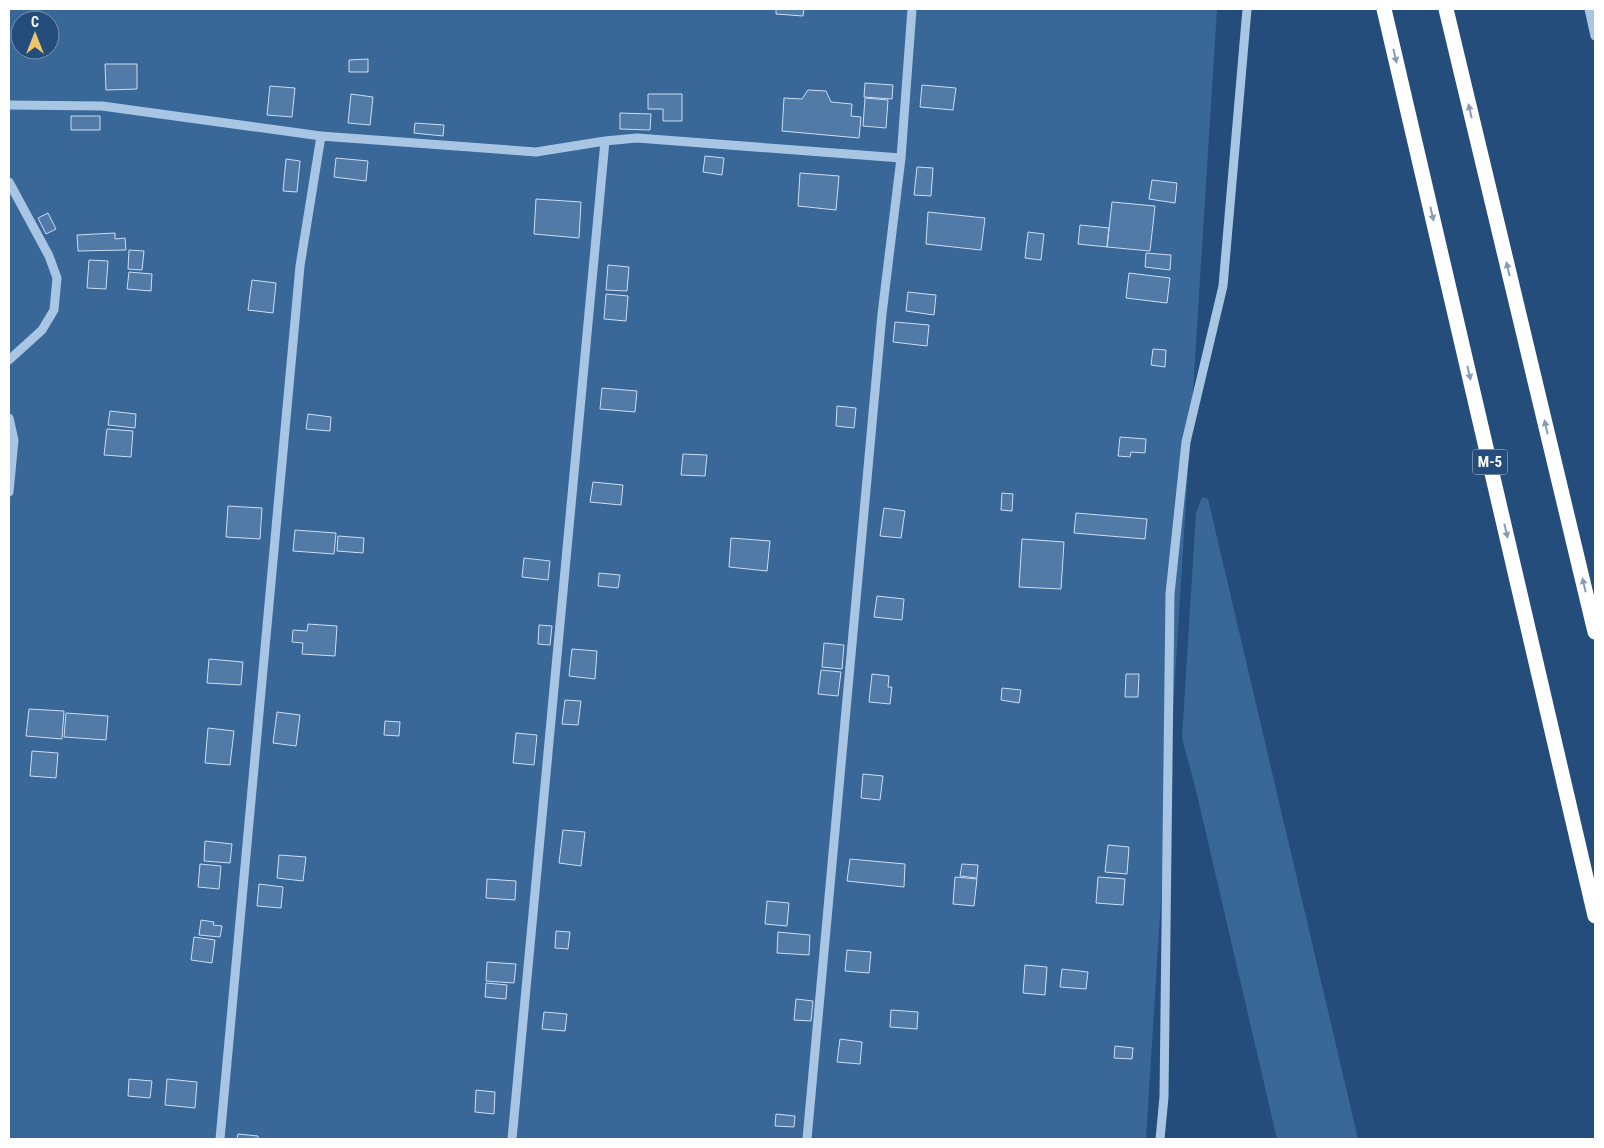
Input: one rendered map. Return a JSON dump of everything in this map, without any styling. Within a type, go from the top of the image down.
[{"type":"highway","name":"М-5","points":[[1384,9],[1595,916]]},
{"type":"highway","points":[[1446,9],[1595,632]]},
{"type":"street","points":[[807,1139],[882,314],[902,158],[912,9]]},
{"type":"street","points":[[1160,1139],[1164,1097],[1170,594],[1186,442],[1223,286],[1247,9]]},
{"type":"street","points":[[1589,9],[1595,36]]},
{"type":"street","points":[[9,105],[102,106],[321,136],[536,152],[637,138],[902,158]]},
{"type":"street","points":[[220,1139],[300,266],[321,136]]},
{"type":"street","points":[[512,1139],[605,141]]},
{"type":"street","points":[[9,182],[49,256],[57,278],[54,310],[42,330],[9,360]]},
{"type":"street","points":[[9,418],[14,440],[9,492]]},
{"type":"shaded area","points":[[9,9],[1217,9],[1146,1139],[9,1139]]},
{"type":"shaded area","points":[[1202,497],[1208,499],[1358,1139],[1277,1139],[1195,786],[1182,738],[1196,513]]},
{"type":"building","points":[[776,9],[804,9],[803,16],[776,14]]},
{"type":"building","points":[[368,59],[368,72],[349,72],[349,60]]},
{"type":"building","points":[[105,64],[137,64],[137,89],[106,90]]},
{"type":"building","points":[[865,83],[893,85],[892,99],[864,97]]},
{"type":"building","points":[[922,85],[956,88],[953,110],[920,107]]},
{"type":"building","points":[[270,86],[295,88],[292,117],[267,115]]},
{"type":"building","points":[[808,90],[826,91],[831,102],[852,104],[851,116],[861,117],[859,138],[782,131],[784,98],[802,99]]},
{"type":"building","points":[[351,94],[373,97],[370,125],[348,123]]},
{"type":"building","points":[[648,94],[682,94],[682,121],[663,121],[663,109],[648,109]]},
{"type":"building","points":[[865,98],[888,100],[886,128],[863,126]]},
{"type":"building","points":[[620,113],[651,114],[650,130],[620,129]]},
{"type":"building","points":[[71,116],[100,116],[100,130],[71,130]]},
{"type":"building","points":[[415,123],[444,125],[443,136],[414,133]]},
{"type":"building","points":[[705,156],[724,158],[722,175],[703,172]]},
{"type":"building","points":[[336,158],[368,161],[366,181],[334,177]]},
{"type":"building","points":[[286,159],[300,161],[297,192],[283,191]]},
{"type":"building","points":[[917,167],[933,168],[931,196],[914,195]]},
{"type":"building","points":[[800,173],[839,176],[836,210],[798,206]]},
{"type":"building","points":[[1152,180],[1177,183],[1175,203],[1149,199]]},
{"type":"building","points":[[536,199],[581,202],[579,238],[534,234]]},
{"type":"building","points":[[1112,202],[1155,206],[1150,251],[1107,247]]},
{"type":"building","points":[[928,212],[985,218],[981,250],[926,244]]},
{"type":"building","points":[[48,213],[56,229],[46,234],[38,218]]},
{"type":"building","points":[[1080,225],[1109,228],[1107,247],[1078,244]]},
{"type":"building","points":[[1028,232],[1044,234],[1041,260],[1025,258]]},
{"type":"building","points":[[115,233],[115,239],[125,238],[126,250],[78,251],[77,235]]},
{"type":"building","points":[[129,250],[144,251],[142,270],[128,269]]},
{"type":"building","points":[[1146,253],[1171,255],[1170,270],[1145,267]]},
{"type":"building","points":[[89,260],[108,261],[106,289],[87,288]]},
{"type":"building","points":[[608,265],[629,267],[627,291],[606,290]]},
{"type":"building","points":[[129,272],[152,274],[151,291],[127,289]]},
{"type":"building","points":[[1129,273],[1170,278],[1167,303],[1126,298]]},
{"type":"building","points":[[252,280],[276,283],[273,313],[248,310]]},
{"type":"building","points":[[908,292],[936,295],[934,315],[906,311]]},
{"type":"building","points":[[606,294],[628,296],[626,321],[604,319]]},
{"type":"building","points":[[895,322],[929,325],[927,346],[893,342]]},
{"type":"building","points":[[1153,349],[1166,350],[1165,367],[1151,365]]},
{"type":"building","points":[[602,388],[637,391],[635,412],[600,409]]},
{"type":"building","points":[[837,406],[856,408],[854,428],[836,426]]},
{"type":"building","points":[[110,411],[136,414],[135,428],[108,425]]},
{"type":"building","points":[[308,414],[331,417],[330,431],[306,429]]},
{"type":"building","points":[[107,429],[133,431],[131,457],[104,455]]},
{"type":"building","points":[[1120,437],[1146,439],[1145,453],[1131,452],[1130,457],[1118,456]]},
{"type":"building","points":[[683,454],[707,455],[705,476],[681,475]]},
{"type":"building","points":[[593,482],[623,485],[621,505],[590,502]]},
{"type":"building","points":[[1002,493],[1013,494],[1012,511],[1001,510]]},
{"type":"building","points":[[228,506],[262,508],[260,539],[226,537]]},
{"type":"building","points":[[884,508],[905,511],[901,538],[880,536]]},
{"type":"building","points":[[1076,513],[1147,519],[1145,539],[1074,533]]},
{"type":"building","points":[[295,530],[336,533],[334,554],[293,551]]},
{"type":"building","points":[[338,536],[364,538],[363,553],[337,551]]},
{"type":"building","points":[[731,538],[770,541],[767,571],[729,567]]},
{"type":"building","points":[[1022,539],[1064,542],[1061,589],[1019,587]]},
{"type":"building","points":[[524,558],[550,561],[548,580],[522,577]]},
{"type":"building","points":[[599,573],[620,575],[618,588],[598,586]]},
{"type":"building","points":[[877,596],[904,599],[902,620],[874,617]]},
{"type":"building","points":[[308,624],[337,626],[335,656],[302,654],[303,643],[292,642],[293,630],[307,631]]},
{"type":"building","points":[[539,625],[552,626],[550,645],[538,644]]},
{"type":"building","points":[[824,643],[844,645],[842,669],[822,667]]},
{"type":"building","points":[[572,649],[597,651],[595,679],[569,676]]},
{"type":"building","points":[[209,659],[243,662],[241,685],[207,683]]},
{"type":"building","points":[[821,670],[841,672],[838,696],[818,694]]},
{"type":"building","points":[[872,674],[889,676],[888,687],[892,687],[890,704],[869,702]]},
{"type":"building","points":[[1126,674],[1139,674],[1138,697],[1125,697]]},
{"type":"building","points":[[1002,688],[1021,690],[1019,703],[1001,700]]},
{"type":"building","points":[[565,700],[581,701],[578,725],[562,724]]},
{"type":"building","points":[[29,709],[64,711],[62,739],[26,736]]},
{"type":"building","points":[[277,712],[300,715],[296,746],[273,743]]},
{"type":"building","points":[[66,713],[108,716],[106,740],[64,737]]},
{"type":"building","points":[[385,721],[400,722],[399,736],[384,735]]},
{"type":"building","points":[[208,728],[234,731],[230,765],[205,763]]},
{"type":"building","points":[[516,733],[537,735],[534,765],[513,763]]},
{"type":"building","points":[[32,751],[58,753],[56,778],[30,776]]},
{"type":"building","points":[[863,774],[883,776],[880,800],[861,798]]},
{"type":"building","points":[[563,830],[585,832],[581,866],[559,863]]},
{"type":"building","points":[[205,841],[232,844],[230,863],[204,861]]},
{"type":"building","points":[[1108,845],[1129,847],[1127,874],[1105,872]]},
{"type":"building","points":[[279,855],[306,857],[303,881],[277,878]]},
{"type":"building","points":[[850,859],[905,864],[904,887],[847,881]]},
{"type":"building","points":[[200,864],[221,866],[219,889],[198,887]]},
{"type":"building","points":[[962,864],[978,865],[977,878],[960,876]]},
{"type":"building","points":[[955,877],[977,879],[974,906],[953,904]]},
{"type":"building","points":[[1098,877],[1125,879],[1123,905],[1096,903]]},
{"type":"building","points":[[487,879],[516,881],[515,900],[486,898]]},
{"type":"building","points":[[259,884],[283,887],[281,908],[257,906]]},
{"type":"building","points":[[767,901],[789,903],[787,926],[765,924]]},
{"type":"building","points":[[201,920],[214,922],[213,925],[222,926],[220,937],[199,935]]},
{"type":"building","points":[[556,931],[570,932],[568,949],[555,948]]},
{"type":"building","points":[[778,932],[810,935],[809,955],[777,953]]},
{"type":"building","points":[[194,937],[215,940],[212,963],[191,960]]},
{"type":"building","points":[[847,950],[871,952],[869,973],[845,971]]},
{"type":"building","points":[[487,962],[516,964],[514,983],[486,981]]},
{"type":"building","points":[[1025,965],[1047,967],[1045,995],[1023,993]]},
{"type":"building","points":[[1062,969],[1088,972],[1086,989],[1060,987]]},
{"type":"building","points":[[486,983],[507,985],[506,999],[485,997]]},
{"type":"building","points":[[796,999],[813,1001],[811,1021],[794,1020]]},
{"type":"building","points":[[891,1010],[918,1012],[917,1029],[890,1027]]},
{"type":"building","points":[[544,1012],[567,1014],[565,1031],[542,1029]]},
{"type":"building","points":[[840,1039],[862,1042],[860,1064],[837,1062]]},
{"type":"building","points":[[1115,1046],[1133,1048],[1132,1059],[1114,1058]]},
{"type":"building","points":[[129,1079],[152,1081],[150,1098],[128,1096]]},
{"type":"building","points":[[167,1079],[197,1082],[195,1108],[165,1105]]},
{"type":"building","points":[[476,1090],[495,1092],[494,1114],[475,1112]]},
{"type":"building","points":[[776,1114],[795,1116],[794,1127],[775,1126]]},
{"type":"building","points":[[238,1134],[258,1136],[258,1139],[237,1139]]}]
